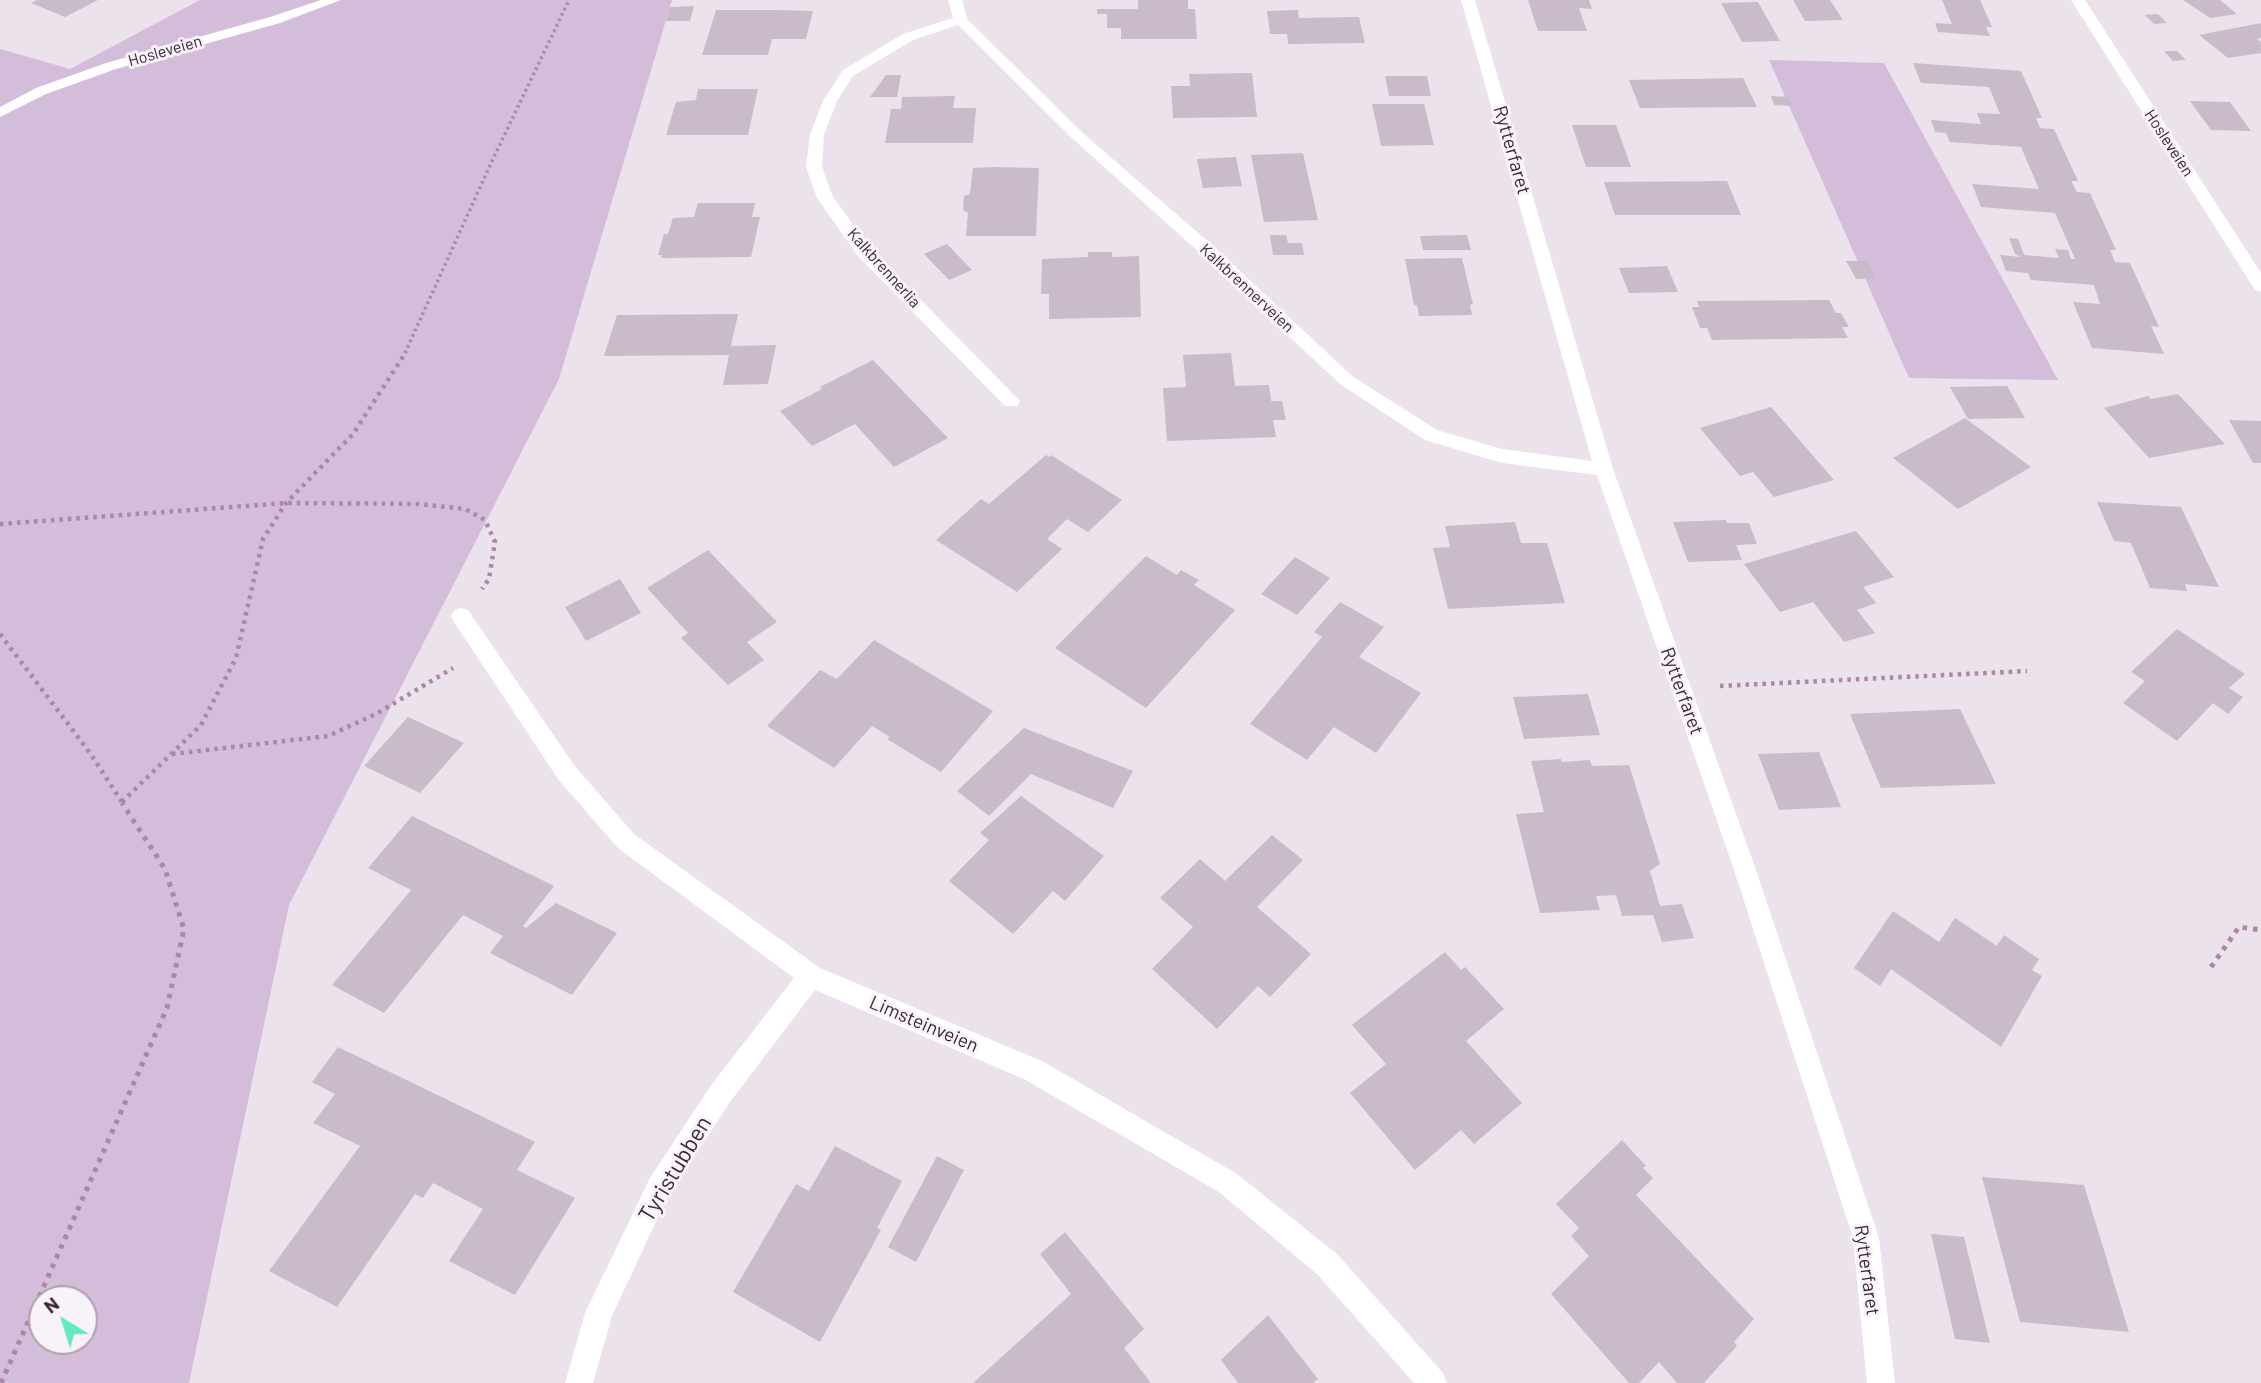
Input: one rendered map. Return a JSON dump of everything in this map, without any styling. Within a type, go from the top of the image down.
[{"type":"street","name":"Hosleveien","points":[[0,113],[41,91],[111,66],[275,20],[334,0]]},
{"type":"street","points":[[955,0],[960,20]]},
{"type":"street","name":"Rytterfaret","points":[[1468,0],[1604,470],[1744,867],[1866,1238],[1881,1383]]},
{"type":"street","name":"Hosleveien","points":[[2078,0],[2261,286]]},
{"type":"street","name":"Kalkbrennerlia","points":[[960,20],[908,37],[848,73],[830,101],[817,135],[814,167],[825,198],[864,252],[1011,401]]},
{"type":"street","name":"Kalkbrennerveien","points":[[960,20],[1080,138],[1205,248],[1346,380],[1431,435],[1502,456],[1604,470]]},
{"type":"street","name":"Limsteinveien","points":[[461,616],[566,772],[626,841],[811,976],[1033,1070],[1228,1183],[1327,1264],[1433,1383]]},
{"type":"street","name":"Tyristubben","points":[[579,1383],[599,1313],[659,1187],[721,1093],[811,976]]},
{"type":"path","points":[[122,802],[201,725],[236,657],[263,539],[286,503],[353,434],[402,361],[492,161],[569,0]]},
{"type":"path","points":[[0,524],[286,503],[419,504],[465,509],[485,520],[495,542],[489,579],[461,616]]},
{"type":"path","points":[[0,635],[90,753],[165,869],[184,929],[167,1008],[1,1383]]},
{"type":"path","points":[[171,754],[328,736],[376,715],[484,650]]},
{"type":"path","points":[[1681,687],[2027,671]]},
{"type":"path","points":[[2211,967],[2239,927],[2261,930]]},
{"type":"shaded area","points":[[200,0],[672,0],[559,379],[289,905],[189,1383],[0,1383],[0,49],[70,69]]},
{"type":"shaded area","points":[[1769,60],[1884,63],[2058,380],[1909,378]]},
{"type":"building","points":[[37,0],[98,0],[65,17],[31,3]]},
{"type":"building","points":[[1138,0],[1188,0],[1188,9],[1195,9],[1197,39],[1121,39],[1121,28],[1107,28],[1107,14],[1097,14],[1097,9],[1138,9]]},
{"type":"building","points":[[1528,0],[1589,0],[1592,9],[1579,8],[1587,31],[1538,31]]},
{"type":"building","points":[[1793,0],[1830,0],[1843,20],[1805,21]]},
{"type":"building","points":[[1942,0],[1980,0],[1992,27],[1986,27],[1990,36],[1938,32],[1935,23],[1952,24]]},
{"type":"building","points":[[2183,0],[2220,0],[2237,14],[2210,18]]},
{"type":"building","points":[[1758,2],[1780,41],[1742,42],[1721,3]]},
{"type":"building","points":[[694,6],[690,21],[666,21],[670,7]]},
{"type":"building","points":[[716,10],[813,11],[806,39],[772,39],[768,55],[702,55]]},
{"type":"building","points":[[1298,10],[1299,18],[1359,17],[1365,43],[1288,44],[1287,34],[1270,34],[1267,11]]},
{"type":"building","points":[[2158,14],[2167,23],[2154,24],[2145,15]]},
{"type":"building","points":[[2261,23],[2261,38],[2257,39],[2261,42],[2261,53],[2228,58],[2199,35]]},
{"type":"building","points":[[2164,51],[2177,51],[2186,60],[2173,61]]},
{"type":"building","points":[[1913,63],[2021,71],[2042,118],[2036,118],[2040,128],[2054,129],[2078,181],[2071,181],[2077,192],[2090,193],[2116,250],[2110,250],[2115,262],[2130,263],[2159,327],[2151,326],[2164,354],[2092,348],[2073,302],[2100,304],[2094,285],[2031,280],[2028,273],[2006,271],[2000,255],[2021,257],[2015,254],[2009,238],[2018,239],[2024,255],[2059,258],[2055,249],[2068,250],[2071,259],[2075,259],[2055,213],[1981,207],[1972,184],[2039,189],[2021,147],[1950,142],[1946,133],[1935,132],[1931,120],[1981,124],[1977,113],[2000,114],[1989,87],[1921,83]]},
{"type":"building","points":[[1252,73],[1257,117],[1173,118],[1171,86],[1190,86],[1189,74]]},
{"type":"building","points":[[886,75],[901,75],[897,97],[870,97]]},
{"type":"building","points":[[1385,76],[1427,76],[1431,96],[1389,96]]},
{"type":"building","points":[[1743,78],[1757,107],[1640,108],[1629,80]]},
{"type":"building","points":[[698,89],[758,89],[748,135],[666,135],[676,102],[696,100]]},
{"type":"building","points":[[955,96],[953,108],[976,108],[973,143],[885,143],[891,109],[901,109],[902,97]]},
{"type":"building","points":[[1771,96],[1788,97],[1791,106],[1774,105]]},
{"type":"building","points":[[2190,101],[2230,102],[2251,131],[2211,130]]},
{"type":"building","points":[[1372,104],[1424,104],[1434,145],[1381,146]]},
{"type":"building","points":[[1572,125],[1616,125],[1631,167],[1586,167]]},
{"type":"building","points":[[1303,153],[1318,220],[1264,222],[1251,155]]},
{"type":"building","points":[[1236,157],[1242,186],[1203,188],[1197,159]]},
{"type":"building","points":[[973,168],[1039,168],[1036,236],[966,236],[968,213],[963,210],[964,196],[970,194]]},
{"type":"building","points":[[1727,181],[1741,215],[1615,215],[1604,182]]},
{"type":"building","points":[[698,203],[755,203],[752,217],[760,217],[751,257],[661,258],[662,255],[658,255],[664,234],[668,234],[673,218],[694,217]]},
{"type":"building","points":[[1270,235],[1286,235],[1288,243],[1302,243],[1304,255],[1273,255]]},
{"type":"building","points":[[1467,235],[1471,250],[1423,250],[1420,236]]},
{"type":"building","points":[[947,244],[972,270],[949,280],[924,254]]},
{"type":"building","points":[[1088,252],[1112,252],[1112,257],[1139,256],[1141,317],[1049,319],[1049,294],[1041,294],[1042,259],[1088,257]]},
{"type":"building","points":[[1462,258],[1473,304],[1470,305],[1472,315],[1419,316],[1417,305],[1414,305],[1405,259]]},
{"type":"building","points":[[1846,261],[1867,261],[1876,278],[1856,279]]},
{"type":"building","points":[[1667,266],[1678,292],[1629,293],[1619,268]]},
{"type":"building","points":[[1829,300],[1836,313],[1841,313],[1849,327],[1842,327],[1848,338],[1712,340],[1707,328],[1700,328],[1692,307],[1699,307],[1697,301]]},
{"type":"building","points":[[738,314],[731,346],[776,345],[768,384],[723,385],[729,355],[604,356],[617,315]]},
{"type":"building","points":[[1231,353],[1235,386],[1269,385],[1271,401],[1282,401],[1286,420],[1273,420],[1276,437],[1167,441],[1163,388],[1186,387],[1183,355]]},
{"type":"building","points":[[873,360],[948,438],[894,467],[855,424],[812,446],[780,411]]},
{"type":"building","points":[[2007,386],[2025,418],[1968,419],[1950,387]]},
{"type":"building","points":[[2178,394],[2225,444],[2149,458],[2104,408],[2148,396],[2151,399]]},
{"type":"building","points":[[1771,407],[1834,480],[1774,497],[1753,472],[1740,476],[1700,428]]},
{"type":"building","points":[[1965,418],[2031,467],[1958,509],[1893,458]]},
{"type":"building","points":[[2229,420],[2261,421],[2261,463],[2253,463]]},
{"type":"building","points":[[1046,455],[1051,455],[1122,500],[1088,532],[1067,519],[1047,539],[1062,549],[1017,592],[936,540],[981,499],[989,504]]},
{"type":"building","points":[[2097,502],[2181,507],[2219,587],[2185,584],[2187,591],[2150,588],[2131,543],[2114,541]]},
{"type":"building","points":[[1726,520],[1727,523],[1749,523],[1757,544],[1736,545],[1742,560],[1688,562],[1673,522]]},
{"type":"building","points":[[1515,522],[1521,543],[1547,543],[1565,603],[1448,609],[1433,548],[1450,547],[1445,526]]},
{"type":"building","points":[[1856,531],[1894,577],[1863,587],[1876,603],[1857,610],[1875,633],[1844,642],[1813,602],[1780,612],[1744,564]]},
{"type":"building","points":[[708,550],[777,622],[747,642],[764,660],[728,685],[681,638],[688,633],[647,588]]},
{"type":"building","points":[[1146,556],[1177,575],[1181,570],[1199,580],[1194,585],[1235,610],[1146,708],[1055,648]]},
{"type":"building","points":[[1295,557],[1330,578],[1297,615],[1261,594]]},
{"type":"building","points":[[620,579],[641,613],[586,641],[565,607]]},
{"type":"building","points":[[1340,602],[1384,627],[1359,657],[1421,693],[1376,753],[1334,727],[1307,760],[1250,724],[1322,637],[1314,632]]},
{"type":"building","points":[[2177,629],[2245,674],[2229,688],[2243,697],[2228,714],[2213,703],[2177,741],[2123,703],[2145,681],[2131,672]]},
{"type":"building","points":[[874,640],[993,711],[941,772],[887,739],[890,737],[872,726],[834,768],[767,726],[820,670],[837,679]]},
{"type":"building","points":[[1588,694],[1600,735],[1524,739],[1513,697]]},
{"type":"building","points":[[1960,709],[1996,784],[1881,788],[1850,714]]},
{"type":"building","points":[[408,717],[464,743],[420,793],[364,766]]},
{"type":"building","points":[[1024,728],[1133,771],[1113,808],[1031,774],[989,816],[957,791]]},
{"type":"building","points":[[1819,752],[1841,807],[1779,810],[1758,754]]},
{"type":"building","points":[[1561,759],[1562,762],[1590,760],[1592,766],[1629,765],[1660,864],[1650,871],[1660,906],[1682,904],[1694,938],[1662,942],[1653,915],[1622,916],[1616,895],[1596,896],[1600,910],[1540,913],[1516,814],[1544,812],[1531,761]]},
{"type":"building","points":[[1021,796],[1104,856],[1065,901],[1053,891],[1013,934],[949,881],[989,840],[980,833]]},
{"type":"building","points":[[412,816],[554,886],[523,926],[526,928],[556,903],[617,933],[572,995],[490,953],[503,936],[463,915],[384,1013],[332,985],[411,890],[368,868]]},
{"type":"building","points":[[1272,835],[1303,860],[1257,907],[1311,954],[1270,997],[1258,986],[1217,1029],[1152,969],[1193,927],[1160,898],[1200,859],[1225,881]]},
{"type":"building","points":[[1893,911],[1939,942],[1955,918],[1997,946],[2004,935],[2039,959],[2032,970],[2042,976],[2001,1047],[1891,969],[1880,986],[1854,968]]},
{"type":"building","points":[[1445,952],[1461,970],[1465,967],[1504,1009],[1466,1041],[1522,1103],[1474,1144],[1461,1130],[1415,1170],[1350,1093],[1386,1064],[1352,1025]]},
{"type":"building","points":[[338,1047],[535,1142],[517,1170],[575,1198],[515,1295],[449,1261],[483,1209],[433,1183],[423,1198],[415,1194],[337,1307],[269,1271],[360,1146],[313,1123],[335,1094],[312,1082]]},
{"type":"building","points":[[1622,1140],[1646,1166],[1643,1168],[1653,1178],[1636,1195],[1754,1319],[1734,1342],[1737,1346],[1704,1383],[1677,1383],[1659,1362],[1639,1383],[1629,1383],[1551,1294],[1589,1256],[1571,1236],[1579,1228],[1556,1204]]},
{"type":"building","points":[[835,1146],[902,1181],[877,1228],[881,1230],[820,1342],[733,1292],[796,1184],[809,1191]]},
{"type":"building","points":[[937,1156],[964,1170],[916,1262],[888,1247]]},
{"type":"building","points":[[1982,1177],[2084,1185],[2129,1332],[2020,1322]]},
{"type":"building","points":[[1065,1232],[1144,1329],[1124,1348],[1151,1383],[973,1383],[1071,1294],[1040,1254]]},
{"type":"building","points":[[1931,1234],[1964,1237],[1990,1343],[1955,1339]]},
{"type":"building","points":[[1268,1315],[1318,1379],[1313,1383],[1238,1383],[1221,1360]]}]
